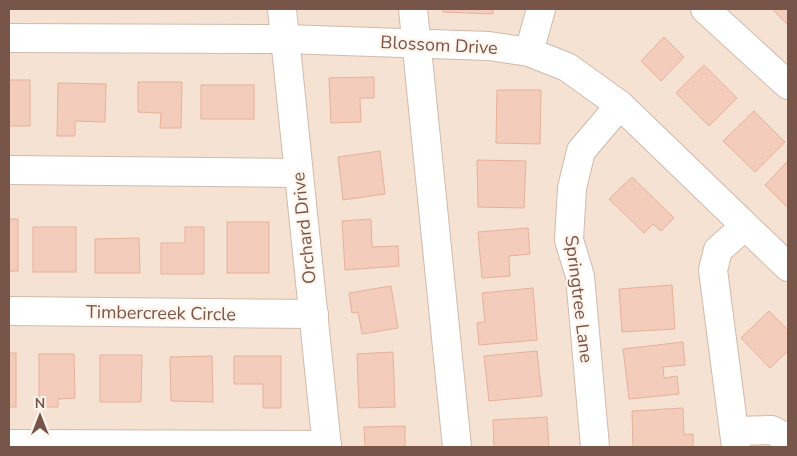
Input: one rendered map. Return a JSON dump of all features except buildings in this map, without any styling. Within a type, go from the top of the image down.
[{"type":"street","name":"Orchard Drive","points":[[282,9],[297,173],[327,446]]},
{"type":"street","points":[[412,9],[457,447]]},
{"type":"street","points":[[529,52],[541,9]]},
{"type":"street","points":[[704,9],[788,85]]},
{"type":"street","name":"Blossom Drive","points":[[9,38],[285,39],[489,46],[529,52],[567,68],[620,105],[788,267]]},
{"type":"street","name":"Springtree Lane","points":[[595,447],[580,276],[569,240],[572,188],[581,151],[620,105]]},
{"type":"street","points":[[9,170],[297,173]]},
{"type":"street","points":[[745,226],[718,250],[713,270],[735,439],[772,430],[788,439]]},
{"type":"street","name":"Timbercreek Circle","points":[[9,311],[314,314]]},
{"type":"street","points":[[9,444],[327,446]]},
{"type":"shaded area","points":[[9,9],[788,9],[788,447],[9,447]]}]
